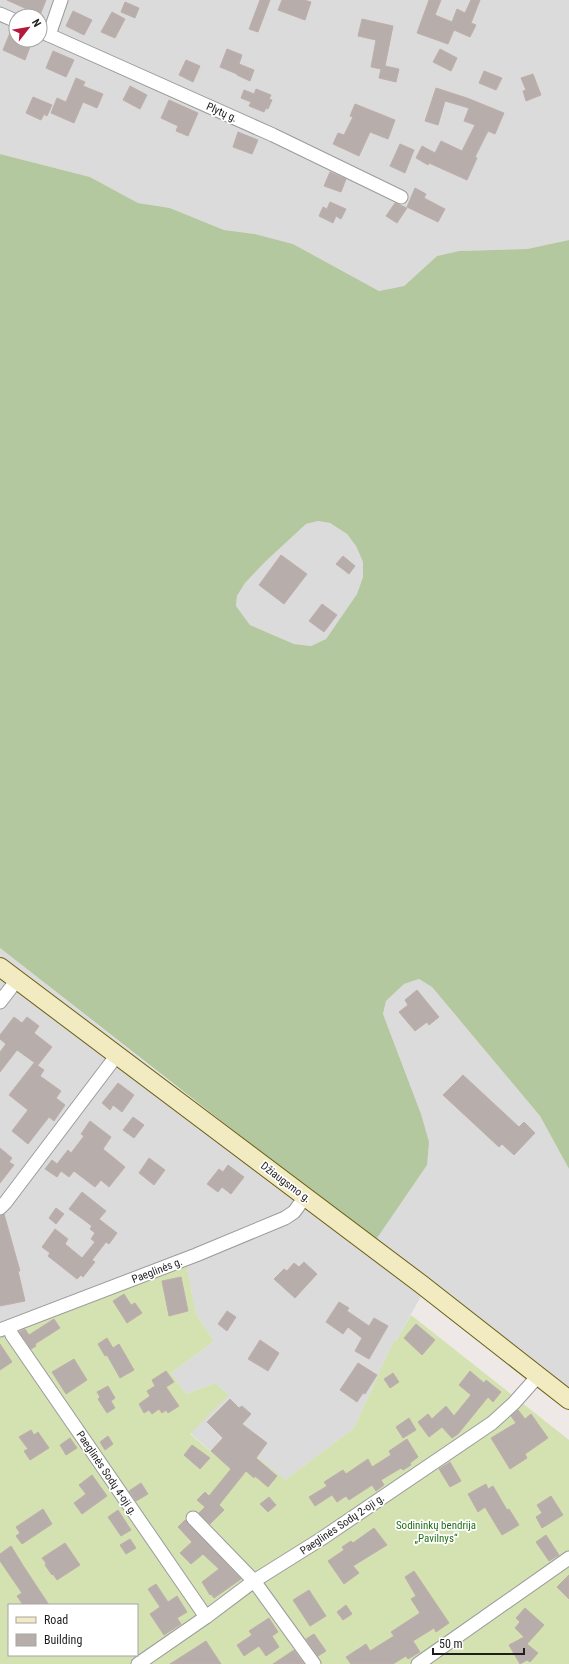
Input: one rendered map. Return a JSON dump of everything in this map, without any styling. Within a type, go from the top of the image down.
[{"type":"street","points":[[48,25],[61,0]]},
{"type":"street","name":"Plytų g.","points":[[48,35],[266,132],[401,197]]},
{"type":"street","name":"Džiaugsmo g.","points":[[0,967],[305,1197],[569,1400]]},
{"type":"street","points":[[0,1002],[17,980]]},
{"type":"street","points":[[0,1208],[117,1055]]},
{"type":"street","name":"Paeglinės g.","points":[[5,1328],[196,1255],[285,1218],[294,1212],[305,1197]]},
{"type":"street","name":"Paeglinės Sodų 4-oji g.","points":[[5,1328],[12,1335],[206,1617]]},
{"type":"street","name":"Paeglinės Sodų 2-oji g.","points":[[138,1664],[206,1617],[254,1581],[321,1539],[492,1423],[514,1403],[538,1376]]},
{"type":"street","points":[[193,1518],[254,1581],[314,1664]]},
{"type":"street","points":[[418,1664],[569,1558]]},
{"type":"shaded area","points":[[0,0],[569,0],[569,240],[527,249],[459,251],[437,256],[404,286],[379,291],[293,244],[255,234],[224,230],[170,208],[138,203],[90,177],[0,154]]},
{"type":"shaded area","points":[[318,521],[330,523],[347,534],[356,546],[363,562],[363,577],[357,594],[326,639],[311,646],[294,644],[250,625],[236,606],[237,596],[245,583],[266,561],[306,524]]},
{"type":"shaded area","points":[[0,948],[306,1189],[421,1114],[383,1014],[386,1001],[404,984],[419,979],[432,987],[540,1116],[569,1169],[569,1390],[429,1282],[396,1341],[394,1340],[354,1428],[285,1480],[240,1476],[190,1433],[228,1394],[215,1383],[186,1394],[171,1373],[214,1341],[196,1314],[184,1254],[0,1326]]},
{"type":"green space","points":[[0,154],[90,177],[138,203],[170,208],[224,230],[255,234],[293,244],[379,291],[404,286],[437,256],[459,251],[527,249],[569,240],[569,1169],[540,1116],[432,987],[419,979],[404,984],[386,1001],[383,1014],[421,1114],[429,1142],[427,1165],[375,1241],[0,948]],"holes":[[[318,521],[330,523],[347,534],[356,546],[363,562],[363,577],[357,594],[326,639],[311,646],[294,644],[250,625],[236,606],[237,596],[245,583],[266,561],[306,524]]]},
{"type":"green space","name":"Sodininkų bendrija „Pavilnys“","points":[[184,1253],[196,1314],[214,1341],[171,1373],[186,1394],[215,1383],[229,1395],[190,1434],[240,1476],[256,1456],[285,1480],[354,1428],[394,1340],[396,1341],[411,1315],[569,1440],[569,1664],[0,1664],[0,1326]]},
{"type":"building","points":[[7,0],[46,0],[43,8],[25,8]]},
{"type":"building","points":[[260,0],[270,0],[258,32],[249,29]]},
{"type":"building","points":[[282,0],[304,0],[311,2],[305,20],[278,10]]},
{"type":"building","points":[[429,0],[441,0],[435,15],[452,22],[457,9],[465,13],[471,0],[480,0],[471,23],[476,25],[470,37],[454,30],[448,44],[417,33]]},
{"type":"building","points":[[125,2],[139,8],[135,18],[121,12]]},
{"type":"building","points":[[73,11],[92,20],[84,35],[66,26]]},
{"type":"building","points":[[112,12],[125,19],[115,38],[101,32]]},
{"type":"building","points":[[362,19],[393,26],[385,66],[399,69],[396,82],[379,78],[381,69],[371,67],[376,40],[358,36]]},
{"type":"building","points":[[8,38],[8,48],[30,48],[25,60],[3,50]]},
{"type":"building","points":[[227,49],[242,55],[239,64],[254,70],[250,81],[220,67]]},
{"type":"building","points":[[440,49],[457,58],[451,71],[433,62]]},
{"type":"building","points":[[53,51],[74,60],[66,77],[46,68]]},
{"type":"building","points":[[186,60],[200,66],[193,82],[179,75]]},
{"type":"building","points":[[484,71],[502,78],[496,90],[479,83]]},
{"type":"building","points":[[533,74],[541,95],[526,101],[523,91],[526,90],[521,78]]},
{"type":"building","points":[[76,78],[85,82],[83,86],[103,94],[97,108],[83,102],[74,123],[51,113],[57,98],[66,102]]},
{"type":"building","points":[[130,86],[147,95],[140,109],[123,100]]},
{"type":"building","points":[[436,88],[467,98],[504,113],[495,134],[488,131],[475,157],[477,158],[467,180],[429,163],[428,165],[416,158],[422,146],[435,153],[441,141],[462,151],[475,125],[464,121],[469,108],[445,101],[438,125],[425,121]]},
{"type":"building","points":[[256,89],[271,95],[269,99],[272,100],[268,109],[266,108],[264,112],[249,106],[251,102],[241,98],[244,90],[254,94]]},
{"type":"building","points":[[33,97],[52,105],[47,116],[44,114],[41,120],[26,113]]},
{"type":"building","points":[[169,100],[198,113],[188,136],[176,131],[178,126],[161,118]]},
{"type":"building","points":[[355,104],[395,120],[388,139],[370,132],[359,156],[333,144],[338,133],[344,135],[353,117],[350,116]]},
{"type":"building","points":[[238,132],[258,140],[252,154],[233,147]]},
{"type":"building","points":[[400,144],[414,150],[405,173],[390,166]]},
{"type":"building","points":[[330,172],[346,179],[341,192],[324,186]]},
{"type":"building","points":[[415,188],[426,194],[424,198],[445,209],[438,222],[407,207]]},
{"type":"building","points":[[330,202],[346,209],[341,219],[336,216],[333,223],[319,216],[323,207],[327,209]]},
{"type":"building","points":[[395,203],[407,208],[397,223],[386,216]]},
{"type":"building","points":[[281,555],[307,574],[284,604],[259,585]]},
{"type":"building","points":[[343,556],[355,566],[349,574],[336,564]]},
{"type":"building","points":[[322,604],[337,615],[324,632],[309,621]]},
{"type":"building","points":[[417,990],[439,1017],[429,1025],[427,1022],[415,1031],[399,1012],[408,1005],[405,1000]]},
{"type":"building","points":[[14,1017],[22,1023],[27,1017],[39,1026],[34,1033],[52,1047],[38,1065],[17,1050],[0,1072],[0,1052],[6,1044],[0,1039],[0,1035]]},
{"type":"building","points":[[34,1063],[44,1070],[40,1076],[61,1091],[56,1098],[65,1105],[54,1121],[49,1117],[28,1144],[12,1131],[28,1110],[9,1095]]},
{"type":"building","points":[[463,1075],[519,1127],[524,1122],[535,1133],[514,1155],[502,1144],[499,1147],[443,1095]]},
{"type":"building","points":[[118,1083],[134,1095],[122,1112],[113,1105],[110,1110],[102,1103]]},
{"type":"building","points":[[133,1117],[144,1125],[134,1138],[123,1130]]},
{"type":"building","points":[[90,1121],[111,1137],[103,1149],[125,1167],[109,1187],[101,1180],[95,1187],[74,1171],[69,1177],[61,1171],[57,1177],[45,1169],[52,1160],[57,1164],[68,1150],[71,1153],[84,1136],[81,1134]]},
{"type":"building","points":[[0,1148],[12,1158],[9,1162],[14,1165],[0,1183]]},
{"type":"building","points":[[149,1158],[165,1170],[154,1185],[139,1173]]},
{"type":"building","points":[[228,1165],[244,1177],[231,1194],[222,1187],[218,1192],[207,1184],[219,1169],[223,1172]]},
{"type":"building","points":[[82,1192],[106,1211],[99,1219],[117,1233],[109,1244],[106,1242],[92,1260],[95,1262],[83,1277],[81,1275],[77,1279],[48,1256],[50,1253],[42,1247],[55,1229],[68,1239],[65,1244],[82,1258],[95,1242],[91,1239],[95,1233],[90,1229],[92,1226],[69,1209]]},
{"type":"building","points":[[56,1208],[64,1214],[56,1224],[49,1218]]},
{"type":"building","points":[[4,1214],[20,1271],[18,1271],[25,1301],[0,1306],[0,1216]]},
{"type":"building","points":[[304,1262],[317,1274],[295,1298],[274,1279],[284,1269],[287,1271],[294,1263],[299,1267]]},
{"type":"building","points":[[181,1277],[188,1311],[169,1316],[162,1281]]},
{"type":"building","points":[[124,1294],[131,1305],[135,1303],[142,1313],[127,1323],[113,1301]]},
{"type":"building","points":[[339,1302],[349,1308],[347,1311],[369,1326],[374,1318],[388,1326],[369,1359],[355,1351],[362,1338],[348,1327],[343,1334],[326,1322]]},
{"type":"building","points":[[227,1311],[236,1317],[227,1331],[218,1324]]},
{"type":"building","points":[[54,1319],[60,1328],[35,1344],[36,1346],[31,1349],[19,1332],[25,1329],[29,1335]]},
{"type":"building","points":[[416,1324],[435,1340],[422,1355],[404,1338]]},
{"type":"building","points":[[107,1338],[113,1348],[119,1344],[134,1370],[120,1378],[107,1355],[105,1356],[98,1344]]},
{"type":"building","points":[[260,1340],[279,1353],[268,1371],[248,1359]]},
{"type":"building","points":[[0,1344],[12,1362],[0,1370]]},
{"type":"building","points":[[74,1359],[87,1380],[66,1394],[52,1372]]},
{"type":"building","points":[[358,1363],[377,1375],[365,1394],[363,1393],[357,1402],[340,1390]]},
{"type":"building","points":[[166,1371],[174,1382],[166,1387],[179,1406],[168,1413],[166,1410],[162,1413],[159,1409],[152,1414],[149,1410],[144,1413],[139,1404],[150,1396],[147,1391],[155,1386],[152,1380]]},
{"type":"building","points":[[470,1371],[484,1383],[486,1380],[501,1392],[493,1402],[488,1397],[458,1434],[452,1438],[442,1427],[429,1437],[418,1422],[428,1414],[432,1419],[446,1406],[454,1416],[471,1395],[459,1385]]},
{"type":"building","points":[[393,1373],[399,1382],[390,1388],[384,1379]]},
{"type":"building","points":[[108,1386],[115,1398],[111,1401],[115,1408],[107,1413],[98,1399],[100,1397],[97,1392]]},
{"type":"building","points":[[230,1399],[239,1408],[242,1406],[251,1414],[242,1424],[267,1443],[256,1458],[277,1476],[268,1487],[255,1476],[254,1478],[246,1471],[219,1505],[224,1510],[210,1524],[199,1513],[205,1507],[197,1500],[205,1492],[209,1496],[231,1469],[211,1451],[223,1438],[207,1422]]},
{"type":"building","points":[[518,1410],[525,1419],[531,1414],[548,1438],[525,1454],[527,1458],[510,1469],[491,1438],[516,1423],[511,1416]]},
{"type":"building","points":[[409,1418],[416,1430],[403,1438],[396,1427]]},
{"type":"building","points":[[31,1430],[34,1435],[38,1432],[49,1448],[30,1460],[24,1451],[28,1449],[19,1437]]},
{"type":"building","points":[[108,1436],[113,1444],[105,1450],[100,1442]]},
{"type":"building","points":[[70,1438],[77,1448],[66,1455],[60,1445]]},
{"type":"building","points":[[407,1439],[418,1457],[410,1463],[411,1465],[403,1470],[401,1468],[381,1480],[384,1485],[376,1491],[372,1485],[349,1500],[346,1496],[337,1502],[332,1495],[315,1506],[309,1497],[327,1486],[324,1482],[343,1470],[346,1474],[368,1459],[372,1467],[391,1455],[389,1451]]},
{"type":"building","points":[[192,1445],[210,1458],[200,1469],[184,1455]]},
{"type":"building","points":[[450,1462],[461,1481],[450,1487],[439,1469]]},
{"type":"building","points":[[92,1475],[107,1496],[82,1514],[74,1503],[86,1494],[79,1485]]},
{"type":"building","points":[[141,1483],[148,1494],[136,1501],[129,1491]]},
{"type":"building","points":[[486,1484],[488,1489],[493,1486],[507,1510],[509,1509],[519,1525],[502,1535],[485,1507],[478,1512],[468,1494]]},
{"type":"building","points":[[551,1496],[563,1515],[542,1528],[536,1517],[542,1513],[537,1505]]},
{"type":"building","points":[[269,1497],[276,1505],[268,1512],[260,1504]]},
{"type":"building","points":[[43,1509],[52,1524],[22,1544],[16,1536],[20,1533],[16,1527]]},
{"type":"building","points":[[118,1510],[131,1530],[121,1536],[108,1517]]},
{"type":"building","points":[[185,1520],[241,1579],[214,1598],[211,1594],[210,1595],[202,1582],[219,1569],[203,1554],[191,1564],[180,1553],[192,1542],[178,1527]]},
{"type":"building","points":[[374,1528],[387,1545],[353,1566],[359,1573],[344,1584],[328,1561],[344,1550],[342,1547],[351,1541],[353,1543]]},
{"type":"building","points":[[546,1535],[559,1555],[549,1561],[536,1542]]},
{"type":"building","points":[[130,1539],[136,1548],[126,1554],[120,1545]]},
{"type":"building","points":[[65,1543],[80,1565],[57,1580],[45,1565],[46,1563],[42,1558]]},
{"type":"building","points":[[11,1546],[48,1604],[22,1604],[17,1596],[22,1593],[0,1561],[0,1554]]},
{"type":"building","points":[[414,1571],[449,1623],[436,1632],[434,1628],[413,1641],[420,1652],[408,1659],[406,1656],[393,1664],[351,1664],[346,1657],[366,1644],[370,1651],[394,1636],[391,1632],[420,1613],[411,1599],[416,1596],[405,1577]]},
{"type":"building","points":[[569,1575],[569,1599],[557,1587]]},
{"type":"building","points":[[156,1584],[168,1602],[177,1596],[187,1612],[177,1618],[181,1624],[164,1635],[150,1614],[160,1607],[148,1589]]},
{"type":"building","points":[[309,1590],[326,1616],[310,1626],[293,1600]]},
{"type":"building","points":[[346,1605],[352,1614],[343,1620],[337,1612]]},
{"type":"building","points":[[525,1608],[544,1625],[527,1644],[538,1653],[530,1662],[527,1660],[520,1664],[509,1645],[524,1637],[515,1628],[520,1622],[516,1618]]},
{"type":"building","points":[[269,1618],[278,1632],[272,1636],[279,1647],[266,1656],[259,1646],[244,1656],[237,1645],[252,1635],[249,1631]]},
{"type":"building","points":[[314,1634],[326,1651],[318,1656],[306,1639]]},
{"type":"building","points":[[206,1641],[221,1664],[170,1664],[192,1650]]},
{"type":"building","points":[[294,1650],[304,1664],[273,1664]]}]
